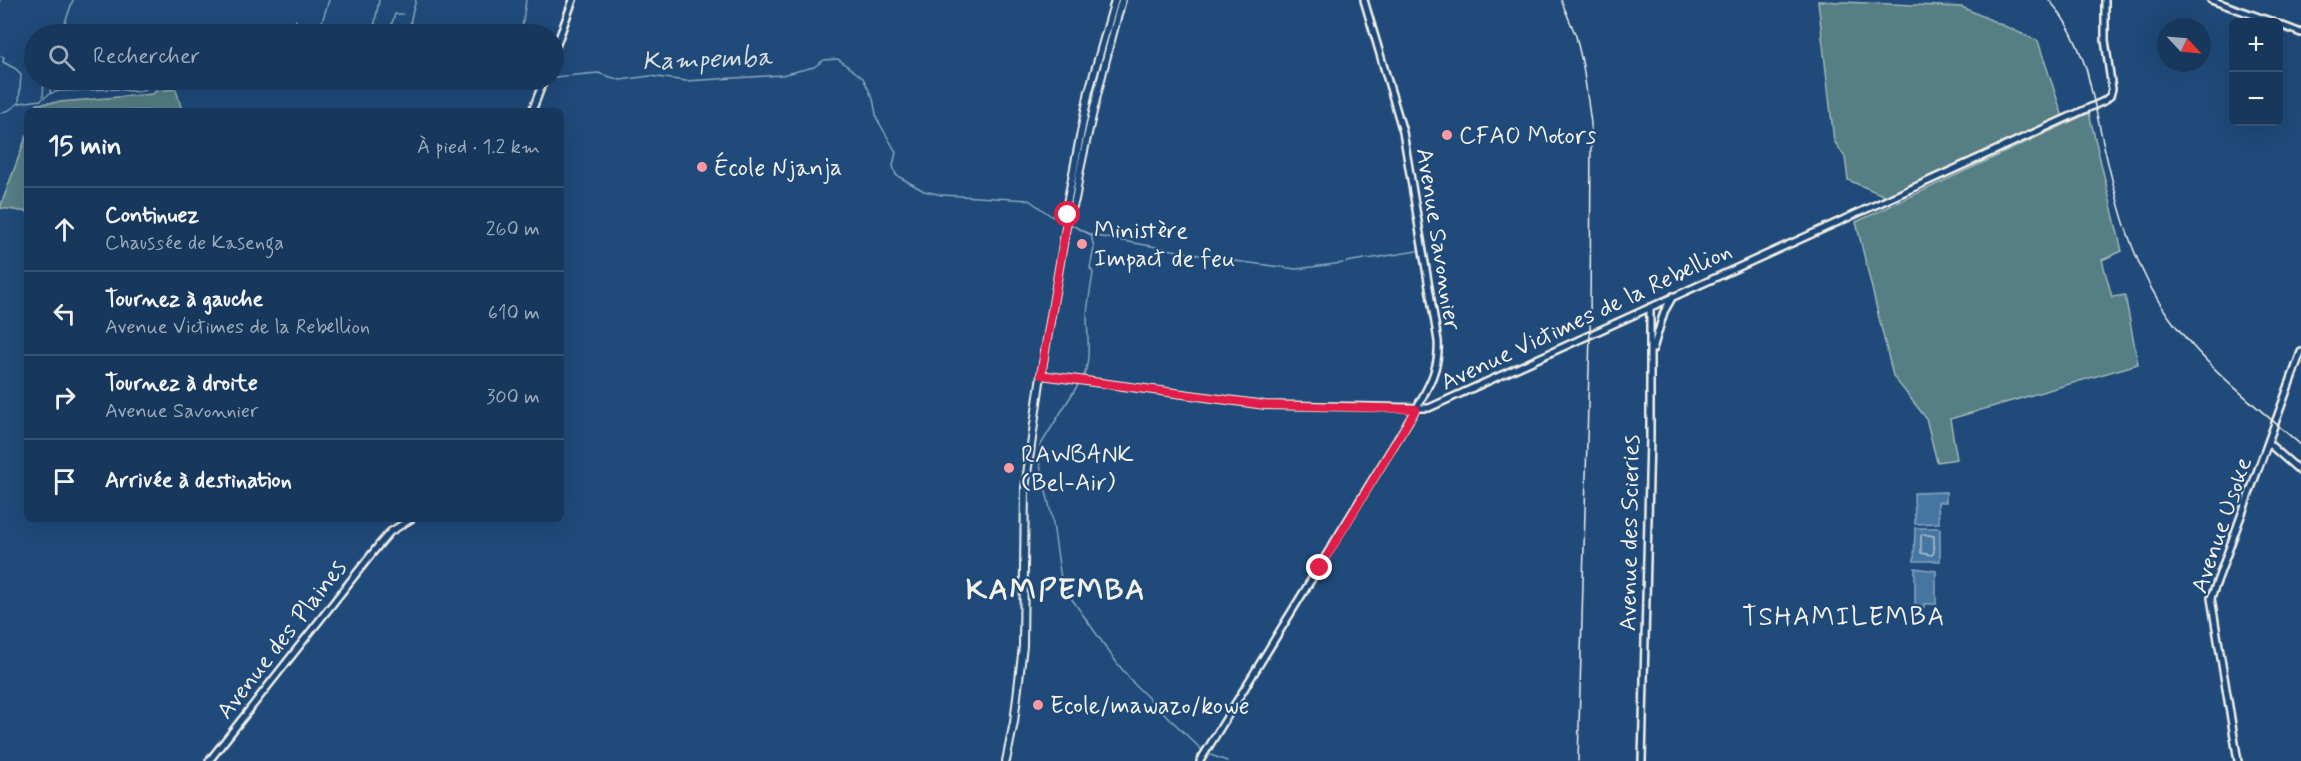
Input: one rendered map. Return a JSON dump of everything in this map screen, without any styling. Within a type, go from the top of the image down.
[{"type":"main road","points":[[1006,761],[1016,711],[1023,646],[1024,503],[1041,375],[1067,219],[1066,209],[1115,0]]},
{"type":"main road","points":[[1092,92],[1122,0]]},
{"type":"street","points":[[564,25],[573,0]]},
{"type":"street","name":"Avenue Savonnier","points":[[1200,761],[1416,409],[1435,373],[1438,341],[1403,132],[1364,0]]},
{"type":"street","name":"Avenue Victimes de la Rebellion","points":[[1041,375],[1265,405],[1429,408],[2096,105],[2111,95],[2112,86],[2105,40],[2105,0]]},
{"type":"street","points":[[2211,0],[2262,18]]},
{"type":"street","points":[[2283,26],[2301,33]]},
{"type":"street","points":[[533,108],[539,90]]},
{"type":"street","points":[[1651,356],[1664,312],[1673,296]]},
{"type":"street","name":"Avenue des Scieries","points":[[1642,761],[1651,356],[1650,307]]},
{"type":"street","name":"Avenue Usoke","points":[[2238,761],[2211,598],[2301,352]]},
{"type":"street","points":[[2268,443],[2301,472]]},
{"type":"street","name":"Avenue des Plaines","points":[[209,761],[374,551],[390,532],[406,522]]},
{"type":"green space","points":[[1818,1],[1962,7],[2038,41],[2063,117],[1885,196],[1848,180],[1845,157],[1834,141]]},
{"type":"green space","points":[[176,90],[181,108],[36,108],[37,104],[153,94],[156,91]]},
{"type":"green space","points":[[2089,113],[2122,251],[2102,260],[2112,297],[2125,295],[2138,364],[1950,419],[1957,459],[1937,462],[1926,418],[1893,376],[1856,222]]},
{"type":"green space","points":[[24,142],[24,212],[0,208]]},
{"type":"water","points":[[1946,492],[1946,502],[1938,502],[1939,523],[1915,524],[1914,493]]},
{"type":"water","points":[[1915,528],[1940,528],[1940,561],[1914,561]]},
{"type":"water","points":[[1915,568],[1936,571],[1936,604],[1924,604],[1924,607],[1915,609]]},
{"type":"waterway","points":[[65,24],[73,0]]},
{"type":"waterway","points":[[321,24],[329,0]]},
{"type":"waterway","points":[[375,24],[379,0]]},
{"type":"waterway","points":[[411,24],[416,0]]},
{"type":"waterway","points":[[522,24],[526,0]]},
{"type":"waterway","points":[[392,24],[395,14],[403,14]]},
{"type":"waterway","points":[[295,24],[296,20]]},
{"type":"waterway","points":[[0,56],[4,57],[3,62],[21,74],[19,103]]},
{"type":"waterway","name":"Kampemba","points":[[564,76],[598,73],[620,80],[650,76],[686,81],[782,75],[814,67],[824,60],[838,59],[863,78],[873,99],[877,119],[896,152],[893,166],[896,175],[924,191],[942,195],[1029,200],[1051,216],[1064,221]]},
{"type":"waterway","points":[[43,90],[43,96]]},
{"type":"waterway","name":"Kampemba","points":[[0,113],[19,103],[41,100],[51,93],[88,90]]},
{"type":"waterway","name":"Kampemba","points":[[123,90],[138,92],[142,90]]},
{"type":"waterway","name":"Kampemba","points":[[1068,223],[1091,235],[1227,260],[1296,269],[1343,263]]},
{"type":"waterway","points":[[1082,379],[1088,357],[1087,315],[1093,273],[1090,268],[1094,248],[1091,235]]},
{"type":"waterway","name":"Kampemba","points":[[1368,259],[1417,251]]},
{"type":"waterway","name":"Kampemba","points":[[1346,262],[1365,259]]},
{"type":"waterway","points":[[1079,383],[1040,446],[1039,461],[1052,517],[1064,588],[1135,685],[1204,752]]},
{"type":"waterway","points":[[1208,754],[1227,761]]},
{"type":"railway","points":[[1561,0],[1576,36],[1583,66],[1591,123],[1590,334],[1578,761]]},
{"type":"railway","points":[[2049,0],[2071,32],[2086,68],[2109,168],[2128,235],[2156,297],[2175,325],[2204,358],[2301,445]]},
{"type":"place","name":"CFAO Motors","points":[[1447,135]]},
{"type":"place","name":"École Njanja","points":[[702,167]]},
{"type":"place","name":"Ministère Impact de feu","points":[[1082,244]]},
{"type":"place","name":"RAWBANK (Bel-Air)","points":[[1009,468]]},
{"type":"place","name":"Ecole/mawazo/kowe","points":[[1038,705]]},
{"type":"district","name":"KAMPEMBA","points":[[1056,589]]},
{"type":"district","name":"TSHAMILEMBA","points":[[1844,616]]},
{"type":"route","points":[[1068,215],[1041,375],[1265,405],[1416,409],[1320,568]]}]
